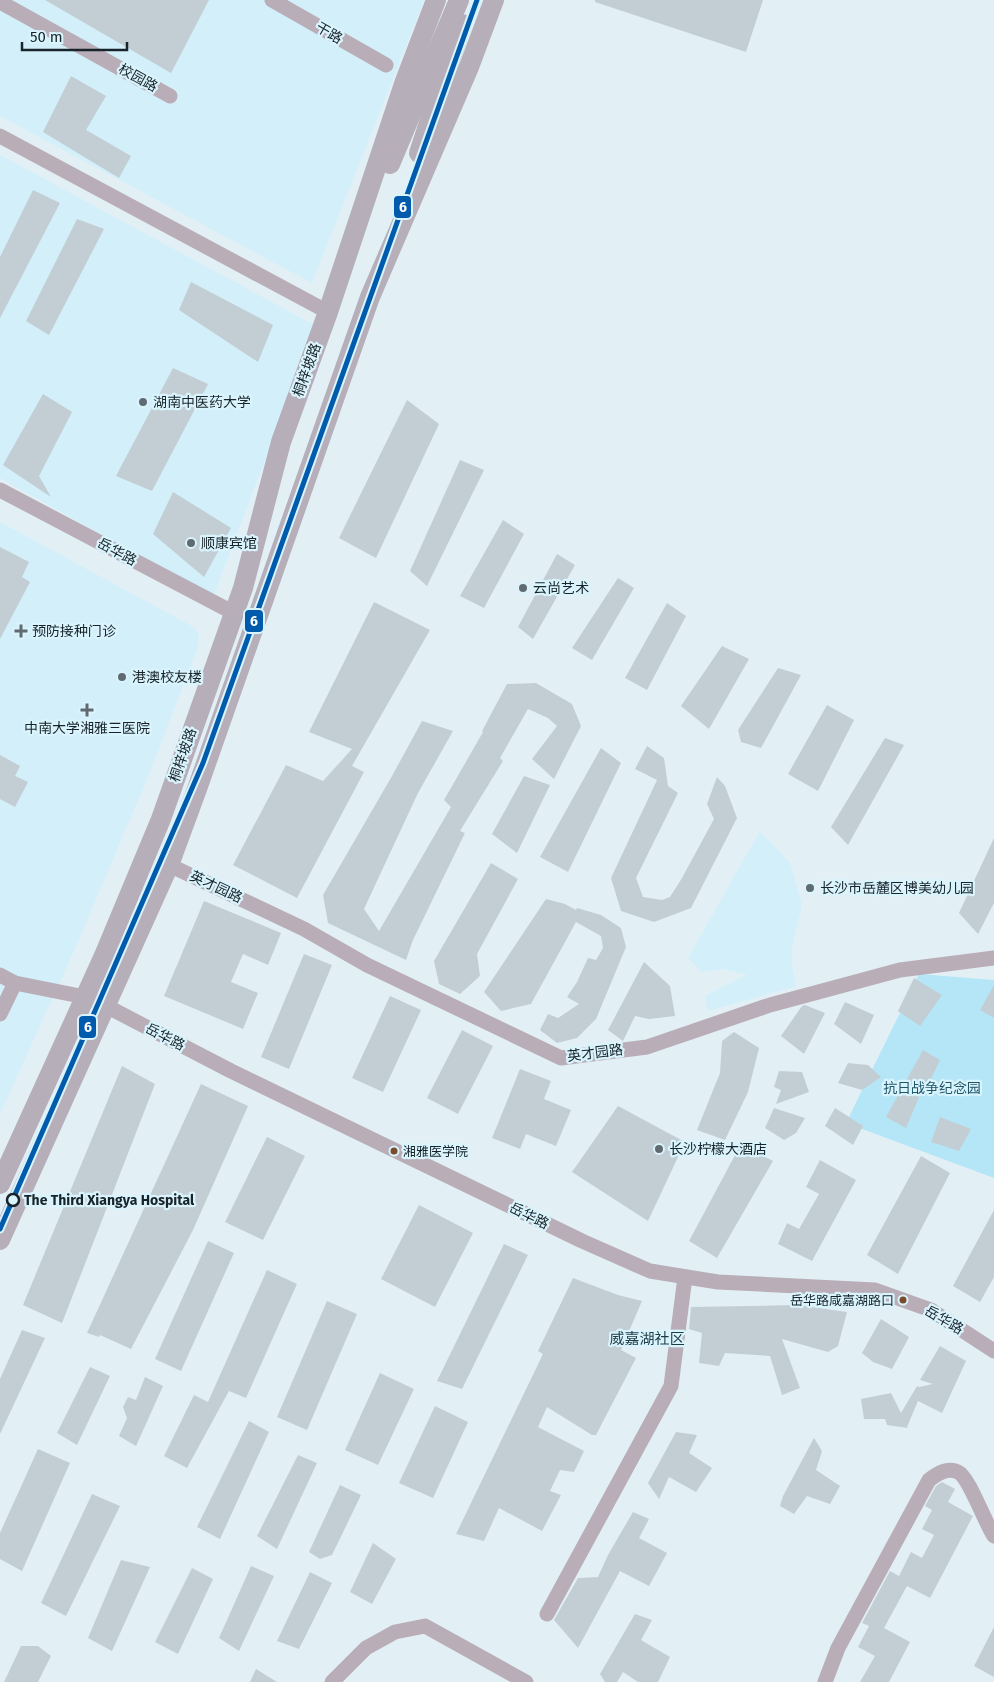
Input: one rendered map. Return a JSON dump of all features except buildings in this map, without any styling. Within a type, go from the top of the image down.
[{"type":"main road","name":"桐梓坡路","points":[[0,1184],[85,998],[161,819],[243,588],[281,442],[328,312],[405,81],[436,0]]},
{"type":"main road","name":"桐梓坡路","points":[[328,312],[459,0]]},
{"type":"main road","name":"桐梓坡路","points":[[0,1240],[169,865],[370,297],[471,0]]},
{"type":"main road","name":"桐梓坡路","points":[[370,297],[469,67],[494,0]]},
{"type":"street","name":"干路","points":[[272,0],[386,65]]},
{"type":"street","name":"校园路","points":[[0,2],[170,96]]},
{"type":"street","points":[[0,136],[328,312]]},
{"type":"street","name":"岳华路","points":[[0,490],[234,613]]},
{"type":"street","name":"英才园路","points":[[169,865],[304,929],[367,965],[561,1058],[648,1047],[770,1005],[900,970],[994,958]]},
{"type":"street","name":"岳华路","points":[[0,975],[15,983],[85,998],[106,1006],[231,1071],[582,1242],[650,1271],[718,1282],[875,1290],[931,1310],[994,1351]]},
{"type":"street","points":[[0,1014],[15,983]]},
{"type":"street","points":[[547,1614],[670,1386],[685,1277]]},
{"type":"street","points":[[825,1682],[838,1648],[929,1480],[939,1472],[957,1471],[966,1478],[987,1525],[994,1536]]},
{"type":"street","points":[[332,1682],[366,1648],[395,1632],[426,1626],[526,1682]]},
{"type":"shaded area","points":[[0,0],[424,0],[312,283],[0,116]]},
{"type":"shaded area","name":"湖南中医药大学","points":[[0,155],[316,326],[213,597],[0,478]]},
{"type":"shaded area","name":"中南大学湘雅三医院","points":[[0,522],[188,624],[199,635],[197,649],[150,772],[76,946],[0,1114]]},
{"type":"shaded area","points":[[760,831],[790,863],[802,905],[792,946],[792,967],[796,986],[708,1011],[705,996],[747,975],[723,969],[702,972],[688,958]]},
{"type":"green space","name":"抗日战争纪念园","points":[[919,974],[994,980],[994,1178],[846,1123]]},
{"type":"transit line","name":"6","points":[[0,1229],[203,763],[477,0]]},
{"type":"place","name":"湖南中医药大学","points":[[143,402]]},
{"type":"place","name":"顺康宾馆","points":[[191,543]]},
{"type":"place","name":"云尚艺术","points":[[523,588]]},
{"type":"place","name":"预防接种门诊","points":[[21,631]]},
{"type":"place","name":"港澳校友楼","points":[[122,677]]},
{"type":"place","name":"中南大学湘雅三医院","points":[[87,710]]},
{"type":"place","name":"长沙市岳麓区博美幼儿园","points":[[810,888]]},
{"type":"place","name":"长沙柠檬大酒店","points":[[659,1149]]},
{"type":"place","name":"湘雅医学院","points":[[394,1151]]},
{"type":"place","name":"The Third Xiangya Hospital","points":[[13,1200]]},
{"type":"place","name":"岳华路咸嘉湖路口","points":[[903,1300]]},
{"type":"district","name":"威嘉湖社区","points":[[647,1339]]}]
